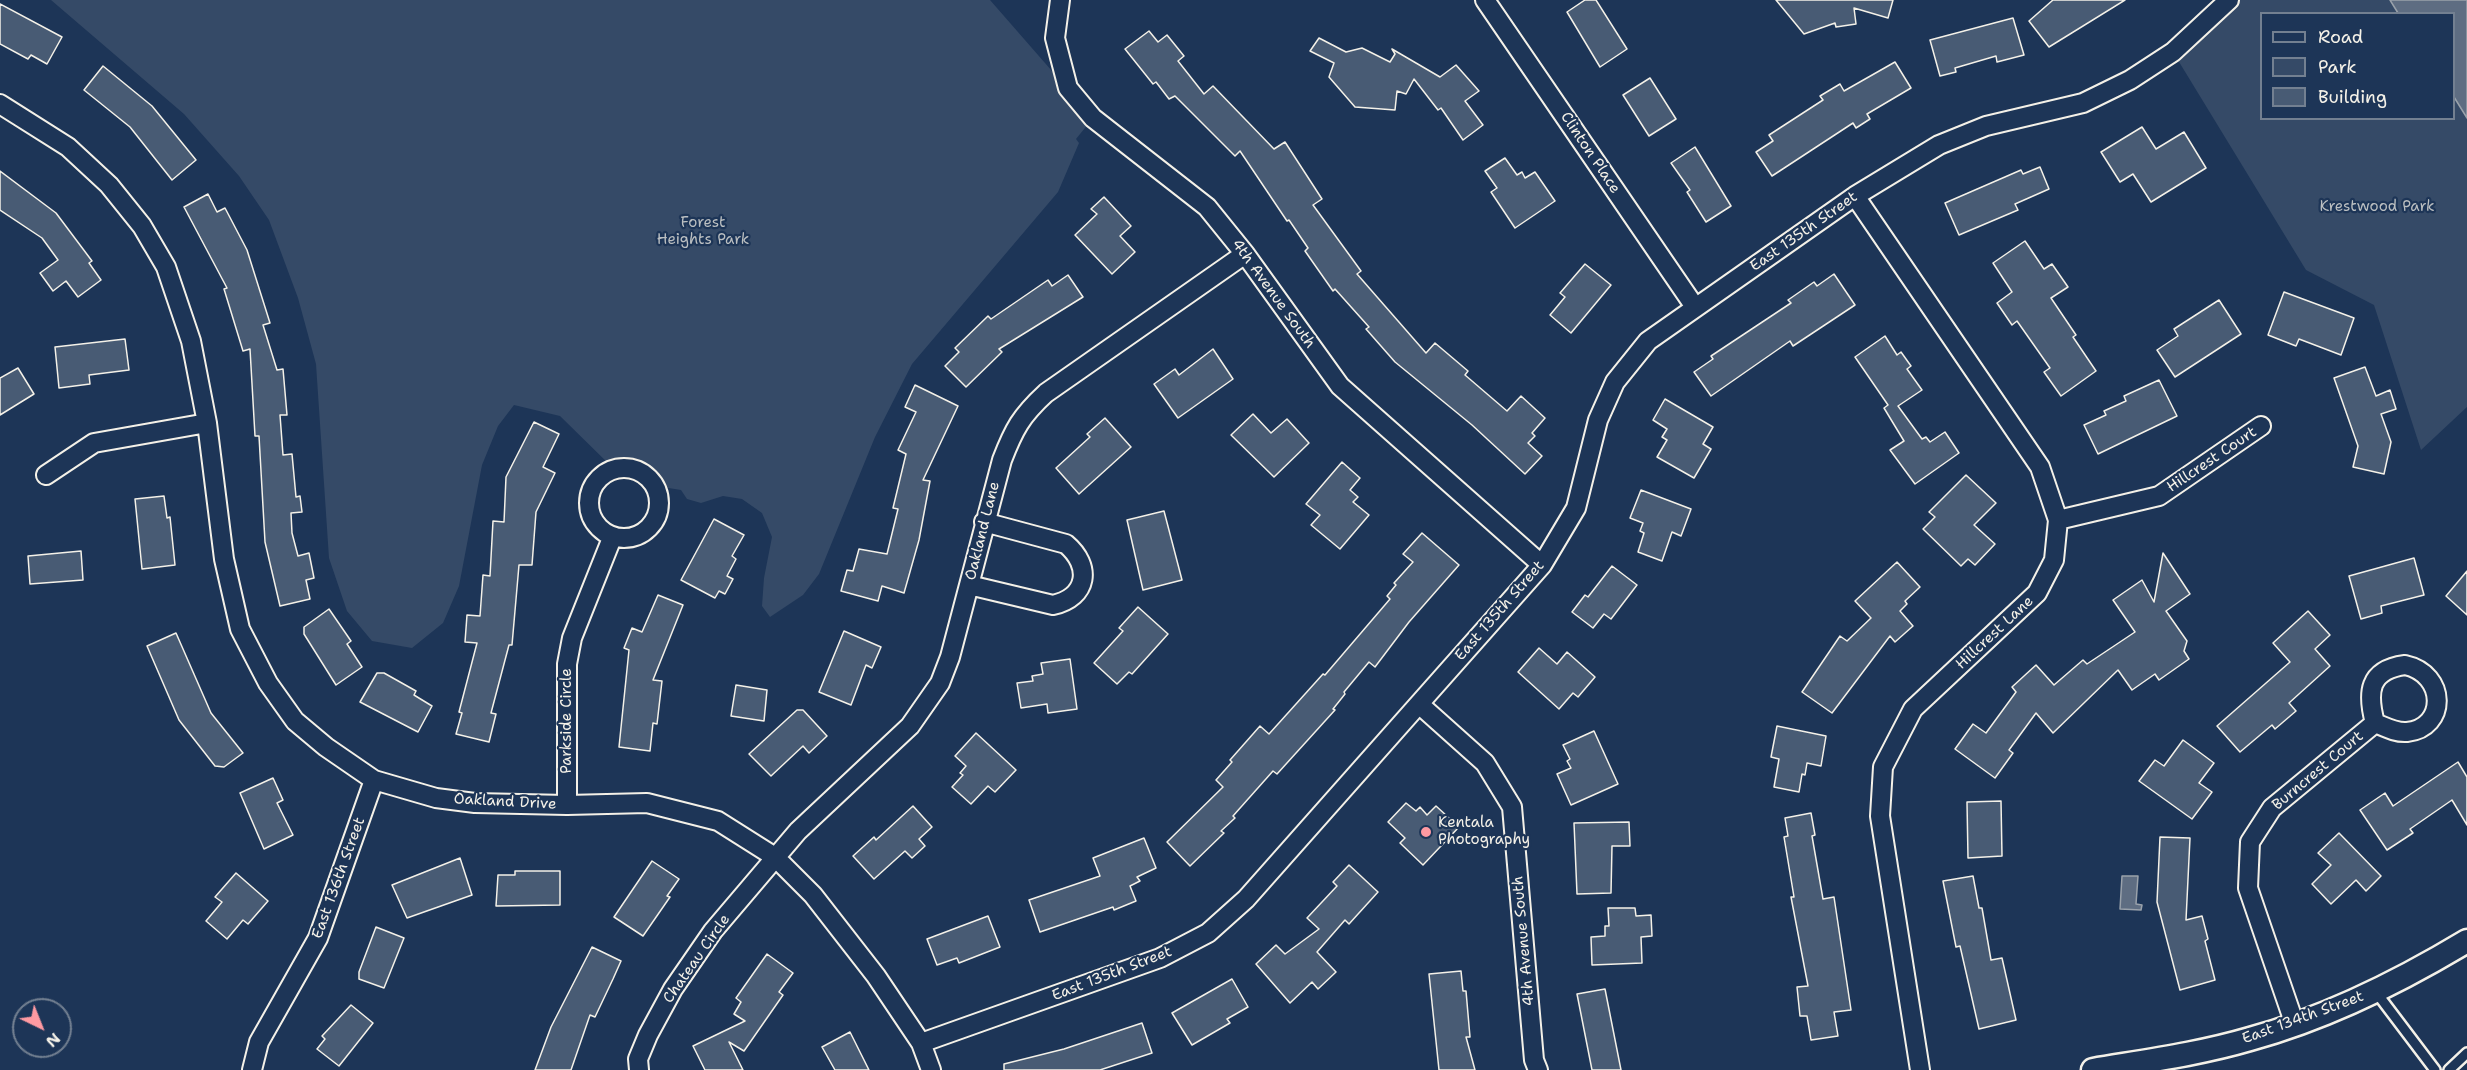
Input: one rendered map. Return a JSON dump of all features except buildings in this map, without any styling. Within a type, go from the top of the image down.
[{"type":"street","name":"4th Avenue South","points":[[1060,0],[1055,38],[1068,88],[1093,118],[1207,207],[1245,254],[1340,386],[1542,565]]},
{"type":"street","name":"Clinton Place","points":[[1485,0],[1695,307]]},
{"type":"street","name":"East 135th Street","points":[[921,1043],[1160,958],[1208,933],[1246,899],[1542,565],[1576,508],[1598,420],[1616,382],[1648,340],[1855,196],[1939,144],[1986,126],[2083,103],[2130,80],[2173,52],[2229,0]]},
{"type":"street","name":"Oakland Drive","points":[[0,104],[68,147],[109,185],[142,226],[166,267],[191,341],[207,423],[224,559],[240,629],[268,683],[295,721],[326,747],[374,780],[436,798],[475,803],[567,805],[648,803],[718,821],[775,857],[813,895],[876,976],[921,1043],[931,1070]]},
{"type":"street","name":"Hillcrest Lane","points":[[1855,196],[2040,467],[2058,520],[2054,560],[2037,592],[1913,709],[1883,768],[1880,816],[1920,1070]]},
{"type":"street","name":"Oakland Lane","points":[[775,857],[798,831],[910,726],[926,707],[940,683],[950,657],[1002,460],[1012,434],[1024,413],[1046,393],[1245,254]]},
{"type":"street","points":[[46,475],[94,443],[207,423]]},
{"type":"street","name":"Hillcrest Court","points":[[2058,520],[2159,496],[2261,426]]},
{"type":"street","points":[[969,585],[1053,605],[1062,603],[1071,597],[1080,587],[1083,576],[1083,564],[1066,544],[984,522]]},
{"type":"street","name":"Parkside Circle","points":[[567,805],[567,664],[572,638],[612,538]]},
{"type":"street","name":"4th Avenue South","points":[[1419,704],[1485,763],[1512,807],[1534,1060],[1538,1070]]},
{"type":"street","name":"Burncrest Court","points":[[2295,1025],[2248,888],[2250,842],[2272,808],[2375,723]]},
{"type":"street","name":"East 136th Street","points":[[252,1070],[259,1042],[318,938],[374,780]]},
{"type":"street","name":"Chateau Circle","points":[[639,1070],[638,1059],[641,1051],[673,989],[713,931],[775,857]]},
{"type":"street","name":"East 134th Street","points":[[2093,1070],[2216,1048],[2295,1025],[2376,992],[2467,941]]},
{"type":"lane","points":[[2376,992],[2436,1070]]},
{"type":"lane","points":[[2449,1070],[2467,1053]]},
{"type":"green space","name":"Forest Heights Park","points":[[51,0],[990,0],[1093,118],[1076,139],[1079,143],[1058,192],[912,364],[875,437],[819,574],[803,595],[770,617],[762,606],[764,578],[772,537],[762,513],[742,499],[723,496],[701,503],[687,499],[681,490],[656,486],[638,472],[614,469],[560,416],[514,405],[498,426],[482,465],[459,586],[443,623],[412,648],[372,641],[347,611],[329,558],[316,364],[298,298],[269,220],[239,176],[184,114]]},
{"type":"green space","name":"Krestwood Park","points":[[2229,0],[2467,0],[2467,407],[2421,450],[2374,305],[2306,270],[2173,52]]},
{"type":"shaded area","points":[[2390,0],[2467,0],[2467,118],[2455,99],[2455,12],[2397,12]]},
{"type":"shaded area","points":[[2122,876],[2138,876],[2136,904],[2142,905],[2141,910],[2120,909]]},
{"type":"place","name":"Kentala Photography","points":[[1426,832]]}]
